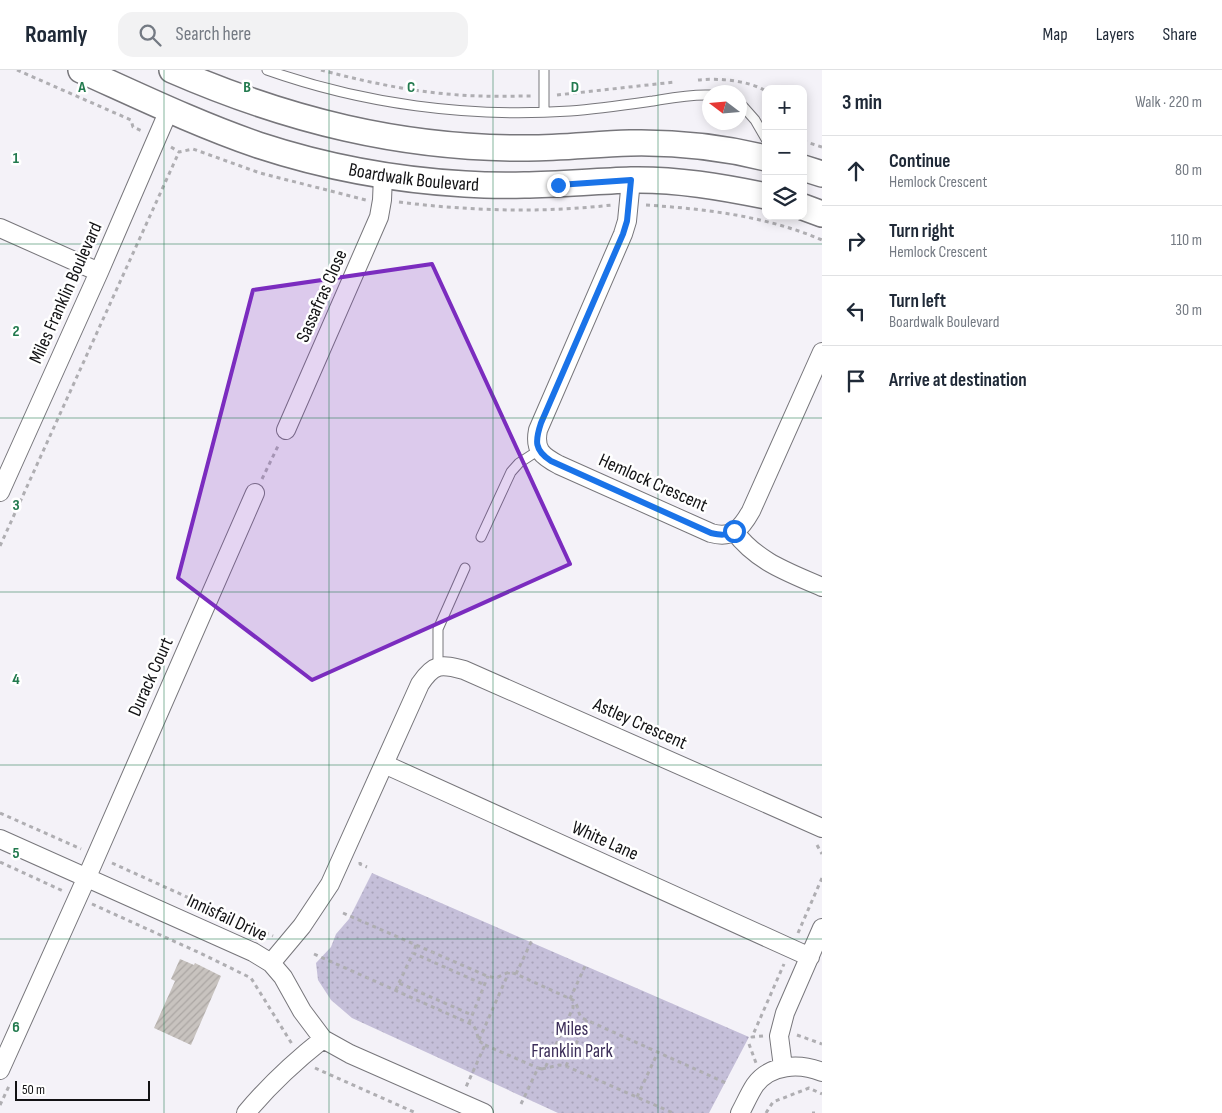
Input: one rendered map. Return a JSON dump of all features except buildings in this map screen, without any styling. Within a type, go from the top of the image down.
[{"type":"main road","name":"Boardwalk Boulevard","points":[[80,70],[203,125],[259,145],[299,157],[383,176],[432,182],[499,186],[558,185],[631,180],[698,184],[762,195]]},
{"type":"main road","name":"Boardwalk Boulevard","points":[[178,73],[245,100],[294,116],[363,133],[422,143],[528,148],[654,143],[700,146],[762,157]]},
{"type":"main road","points":[[169,110],[178,73]]},
{"type":"main road","points":[[631,180],[640,162],[654,143]]},
{"type":"main road","points":[[566,147],[614,160],[626,170],[631,180]]},
{"type":"main road","points":[[807,169],[822,174]]},
{"type":"main road","points":[[807,208],[822,214]]},
{"type":"street","name":"Miles Franklin Boulevard","points":[[0,492],[99,272],[169,110]]},
{"type":"street","name":"Sassafras Close","points":[[286,430],[379,217],[383,176]]},
{"type":"street","points":[[539,450],[537,439],[541,423],[623,234],[627,221],[631,180]]},
{"type":"street","points":[[0,228],[99,272]]},
{"type":"street","points":[[822,352],[751,511],[743,523],[734,531],[744,544],[763,559],[822,587]]},
{"type":"street","name":"Hemlock Crescent","points":[[539,450],[551,461],[711,533],[727,535],[734,531]]},
{"type":"street","name":"Durack Court","points":[[0,1070],[255,493]]},
{"type":"street","name":"Astley Crescent","points":[[438,667],[450,666],[464,670],[822,828]]},
{"type":"street","points":[[271,963],[302,926],[330,884],[420,684],[429,671],[438,667]]},
{"type":"street","name":"White Lane","points":[[384,764],[810,957]]},
{"type":"street","name":"Innisfail Drive","points":[[0,838],[86,879],[253,952],[271,963],[283,977],[302,1011],[323,1039],[350,1054],[484,1113]]},
{"type":"street","points":[[783,1067],[779,1036],[785,1013],[822,928]]},
{"type":"street","points":[[246,1113],[270,1085],[323,1039]]},
{"type":"street","points":[[740,1113],[756,1084],[765,1076],[783,1067],[811,1067],[822,1072]]},
{"type":"lane","points":[[266,70],[340,92],[412,105],[480,112],[544,112],[611,107],[702,96]]},
{"type":"lane","points":[[544,70],[544,112]]},
{"type":"lane","points":[[747,111],[762,131]]},
{"type":"lane","points":[[481,537],[511,472],[519,462],[539,450]]},
{"type":"lane","points":[[438,667],[438,628],[466,568]]},
{"type":"path","points":[[807,142],[822,148]]},
{"type":"path","points":[[0,546],[179,152]]},
{"type":"path","points":[[255,493],[286,430]]},
{"type":"path","points":[[0,812],[274,936],[286,945]]},
{"type":"path","points":[[809,842],[818,846],[822,854]]},
{"type":"path","points":[[364,855],[360,864],[367,867]]},
{"type":"path","points":[[0,862],[251,978],[300,1057],[314,1068],[416,1113]]},
{"type":"path","points":[[344,913],[488,976],[496,978],[509,972],[516,974],[572,999],[577,1004],[580,1016],[587,1020],[726,1083]]},
{"type":"path","points":[[516,974],[532,940]]},
{"type":"path","points":[[396,990],[416,945]]},
{"type":"path","points":[[413,953],[484,985]]},
{"type":"path","points":[[314,954],[473,1025],[479,1041],[485,1045],[538,1068],[566,1066],[673,1113]]},
{"type":"path","points":[[450,969],[453,961]]},
{"type":"path","points":[[542,1069],[546,1066],[573,1008],[572,999],[586,964]]},
{"type":"path","points":[[479,1041],[509,972]]},
{"type":"path","points":[[469,1023],[488,976]]},
{"type":"path","points":[[399,983],[472,1015]]},
{"type":"path","points":[[433,1007],[437,999]]},
{"type":"path","points":[[566,1066],[587,1020]]},
{"type":"path","points":[[779,1036],[795,1034],[822,1044]]},
{"type":"path","points":[[459,1102],[485,1045]]},
{"type":"path","points":[[637,1097],[658,1052]]},
{"type":"path","points":[[521,1104],[538,1068]]},
{"type":"path","points":[[766,1113],[773,1102],[809,1088],[822,1094]]},
{"type":"highlighted area","points":[[432,264],[570,564],[312,680],[178,578],[253,290]]},
{"type":"green space","name":"Miles Franklin Park","points":[[372,873],[749,1037],[709,1113],[558,1113],[352,1018],[331,1000],[318,980],[316,963],[331,947],[336,934],[349,919]]},
{"type":"route","points":[[558,185],[631,180],[630,204],[623,234],[538,430],[537,445],[539,450],[551,461],[711,533],[727,535],[734,531]]}]
